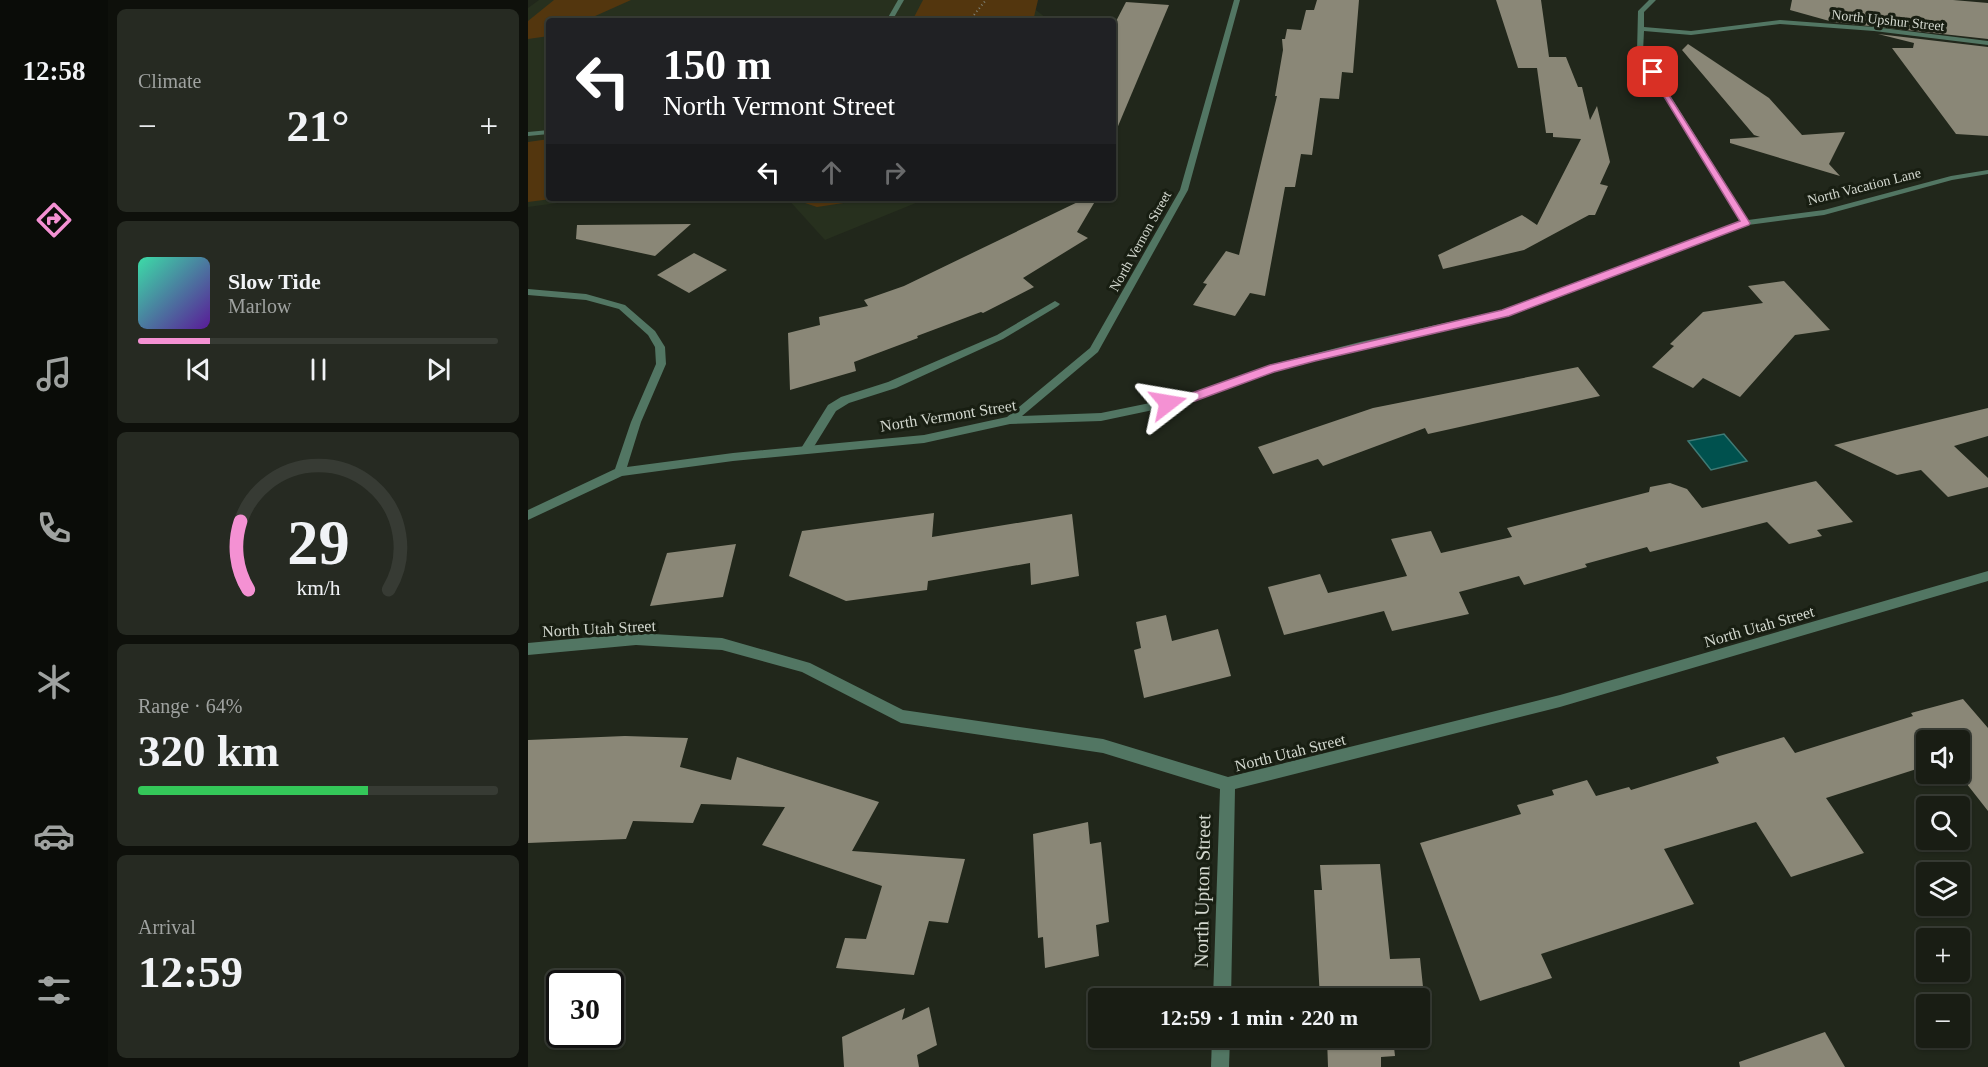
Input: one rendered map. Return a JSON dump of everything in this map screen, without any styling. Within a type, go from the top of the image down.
[{"type":"street","points":[[892,18],[901,0]]},
{"type":"street","name":"North Vernon Street","points":[[1010,420],[1094,350],[1169,218],[1184,190],[1237,0]]},
{"type":"street","points":[[1653,0],[1641,11],[1640,52],[1746,223]]},
{"type":"street","name":"North Upshur Street","points":[[1642,29],[1691,33],[1780,22],[1874,28],[1988,43]]},
{"type":"street","points":[[528,134],[546,132]]},
{"type":"street","name":"North Vacation Lane","points":[[1746,223],[1824,212],[1951,178],[1988,172]]},
{"type":"street","name":"North Vermont Street","points":[[528,516],[620,472],[924,439],[1010,420],[1101,417],[1191,398],[1270,369],[1360,345],[1505,313],[1746,223]]},
{"type":"street","points":[[528,292],[586,297],[622,307],[652,333],[660,347],[661,364],[636,422],[620,472]]},
{"type":"street","points":[[806,450],[832,408],[844,400],[892,385],[1000,337],[1055,304]]},
{"type":"street","name":"North Utah Street","points":[[528,649],[636,639],[722,644],[805,667],[901,716],[1104,746],[1228,784],[1560,701],[1988,576]]},
{"type":"street","name":"North Upton Street","points":[[1222,988],[1228,784]]},
{"type":"street","points":[[1220,1067],[1221,1048]]},
{"type":"path","points":[[971,18],[986,0]]},
{"type":"shaded area","points":[[539,0],[1023,0],[1046,18],[546,18],[546,201],[572,201],[528,207],[528,8]]},
{"type":"shaded area","points":[[554,0],[631,0],[591,18],[546,18],[546,36],[528,39],[528,21]]},
{"type":"shaded area","points":[[923,0],[1038,0],[1034,18],[914,18]]},
{"type":"shaded area","points":[[546,139],[546,200],[528,202],[528,142]]},
{"type":"shaded area","points":[[790,201],[921,201],[825,240]]},
{"type":"shaded area","points":[[799,201],[856,201],[817,207]]},
{"type":"water","points":[[1724,434],[1747,461],[1711,470],[1688,441]]},
{"type":"building","points":[[1317,0],[1359,0],[1353,73],[1342,72],[1339,99],[1320,98],[1312,155],[1301,154],[1295,187],[1285,187],[1265,296],[1250,293],[1235,316],[1193,305],[1207,284],[1203,283],[1226,251],[1239,255],[1277,96],[1275,96],[1283,50],[1282,39],[1285,39],[1287,29],[1301,30],[1306,10],[1314,10]]},
{"type":"building","points":[[1496,0],[1541,0],[1549,57],[1566,57],[1578,87],[1582,87],[1590,120],[1597,106],[1610,162],[1600,184],[1608,186],[1595,215],[1589,215],[1524,250],[1443,269],[1438,255],[1522,215],[1537,225],[1581,139],[1553,137],[1553,133],[1546,133],[1537,68],[1518,68]]},
{"type":"building","points":[[1792,0],[1953,0],[1988,3],[1988,39],[1833,22],[1790,10]]},
{"type":"building","points":[[1126,2],[1169,5],[1116,131],[1116,21]]},
{"type":"building","points":[[1878,34],[1988,47],[1988,136],[1956,134],[1892,48],[1913,48],[1914,43]]},
{"type":"building","points":[[1688,44],[1769,98],[1802,135],[1845,132],[1829,164],[1840,176],[1730,143],[1730,139],[1760,137],[1754,135],[1682,50]]},
{"type":"building","points":[[1080,201],[1095,201],[1077,232],[1088,238],[1023,278],[1034,287],[983,313],[917,336],[918,338],[854,362],[856,371],[790,390],[788,333],[820,325],[819,317],[868,306],[864,300],[904,286]]},
{"type":"building","points":[[691,224],[655,256],[576,239],[577,225]]},
{"type":"building","points":[[694,253],[727,270],[689,293],[657,275]]},
{"type":"building","points":[[1784,281],[1830,330],[1795,335],[1740,397],[1703,378],[1693,388],[1652,367],[1674,346],[1670,344],[1703,312],[1763,303],[1748,286]]},
{"type":"building","points":[[1578,367],[1600,396],[1428,434],[1425,428],[1323,466],[1318,459],[1273,474],[1258,447],[1373,408]]},
{"type":"building","points":[[1988,408],[1988,436],[1954,446],[1988,478],[1988,487],[1948,497],[1921,470],[1897,475],[1834,445]]},
{"type":"building","points":[[1816,481],[1853,522],[1817,530],[1822,536],[1789,544],[1767,522],[1650,552],[1647,547],[1585,564],[1587,567],[1524,585],[1519,576],[1459,592],[1469,614],[1392,631],[1384,611],[1284,635],[1268,587],[1320,574],[1328,593],[1407,576],[1391,539],[1431,531],[1441,553],[1512,537],[1507,528],[1649,492],[1650,487],[1670,483],[1687,489],[1702,508]]},
{"type":"building","points":[[934,513],[932,537],[1072,514],[1079,576],[1031,585],[1030,563],[928,581],[927,590],[846,601],[789,576],[802,531]]},
{"type":"building","points":[[736,544],[723,597],[650,606],[667,553]]},
{"type":"building","points":[[1166,615],[1172,641],[1218,629],[1231,676],[1144,698],[1134,650],[1141,648],[1136,622]]},
{"type":"building","points":[[1963,699],[1988,728],[1988,811],[1967,784],[1970,784],[1970,730],[1916,730],[1916,769],[1826,798],[1864,853],[1791,877],[1756,822],[1664,849],[1694,904],[1541,954],[1552,978],[1480,1001],[1420,843],[1521,814],[1517,805],[1554,795],[1552,790],[1587,780],[1596,796],[1629,787],[1631,790],[1719,763],[1716,757],[1784,737],[1795,753],[1913,716],[1911,713]]},
{"type":"building","points":[[625,736],[688,738],[680,767],[731,780],[737,757],[879,802],[852,851],[965,859],[948,923],[929,921],[914,975],[836,968],[845,938],[866,939],[882,886],[762,845],[785,807],[701,804],[693,823],[633,821],[626,839],[528,843],[528,740]]},
{"type":"building","points":[[1088,822],[1090,844],[1101,842],[1109,922],[1096,925],[1099,956],[1045,968],[1043,937],[1038,938],[1033,834]]},
{"type":"building","points":[[1380,864],[1390,959],[1420,958],[1423,988],[1319,988],[1314,890],[1322,890],[1320,865]]},
{"type":"building","points":[[929,1007],[937,1045],[917,1055],[919,1067],[844,1067],[842,1037],[905,1008],[902,1020]]},
{"type":"building","points":[[1825,1032],[1845,1067],[1740,1067],[1739,1062]]},
{"type":"building","points":[[1327,1048],[1394,1048],[1395,1056],[1381,1057],[1381,1067],[1328,1067]]},
{"type":"route","points":[[1168,403],[1191,398],[1270,369],[1360,345],[1505,313],[1575,289],[1746,223],[1653,72]]}]
